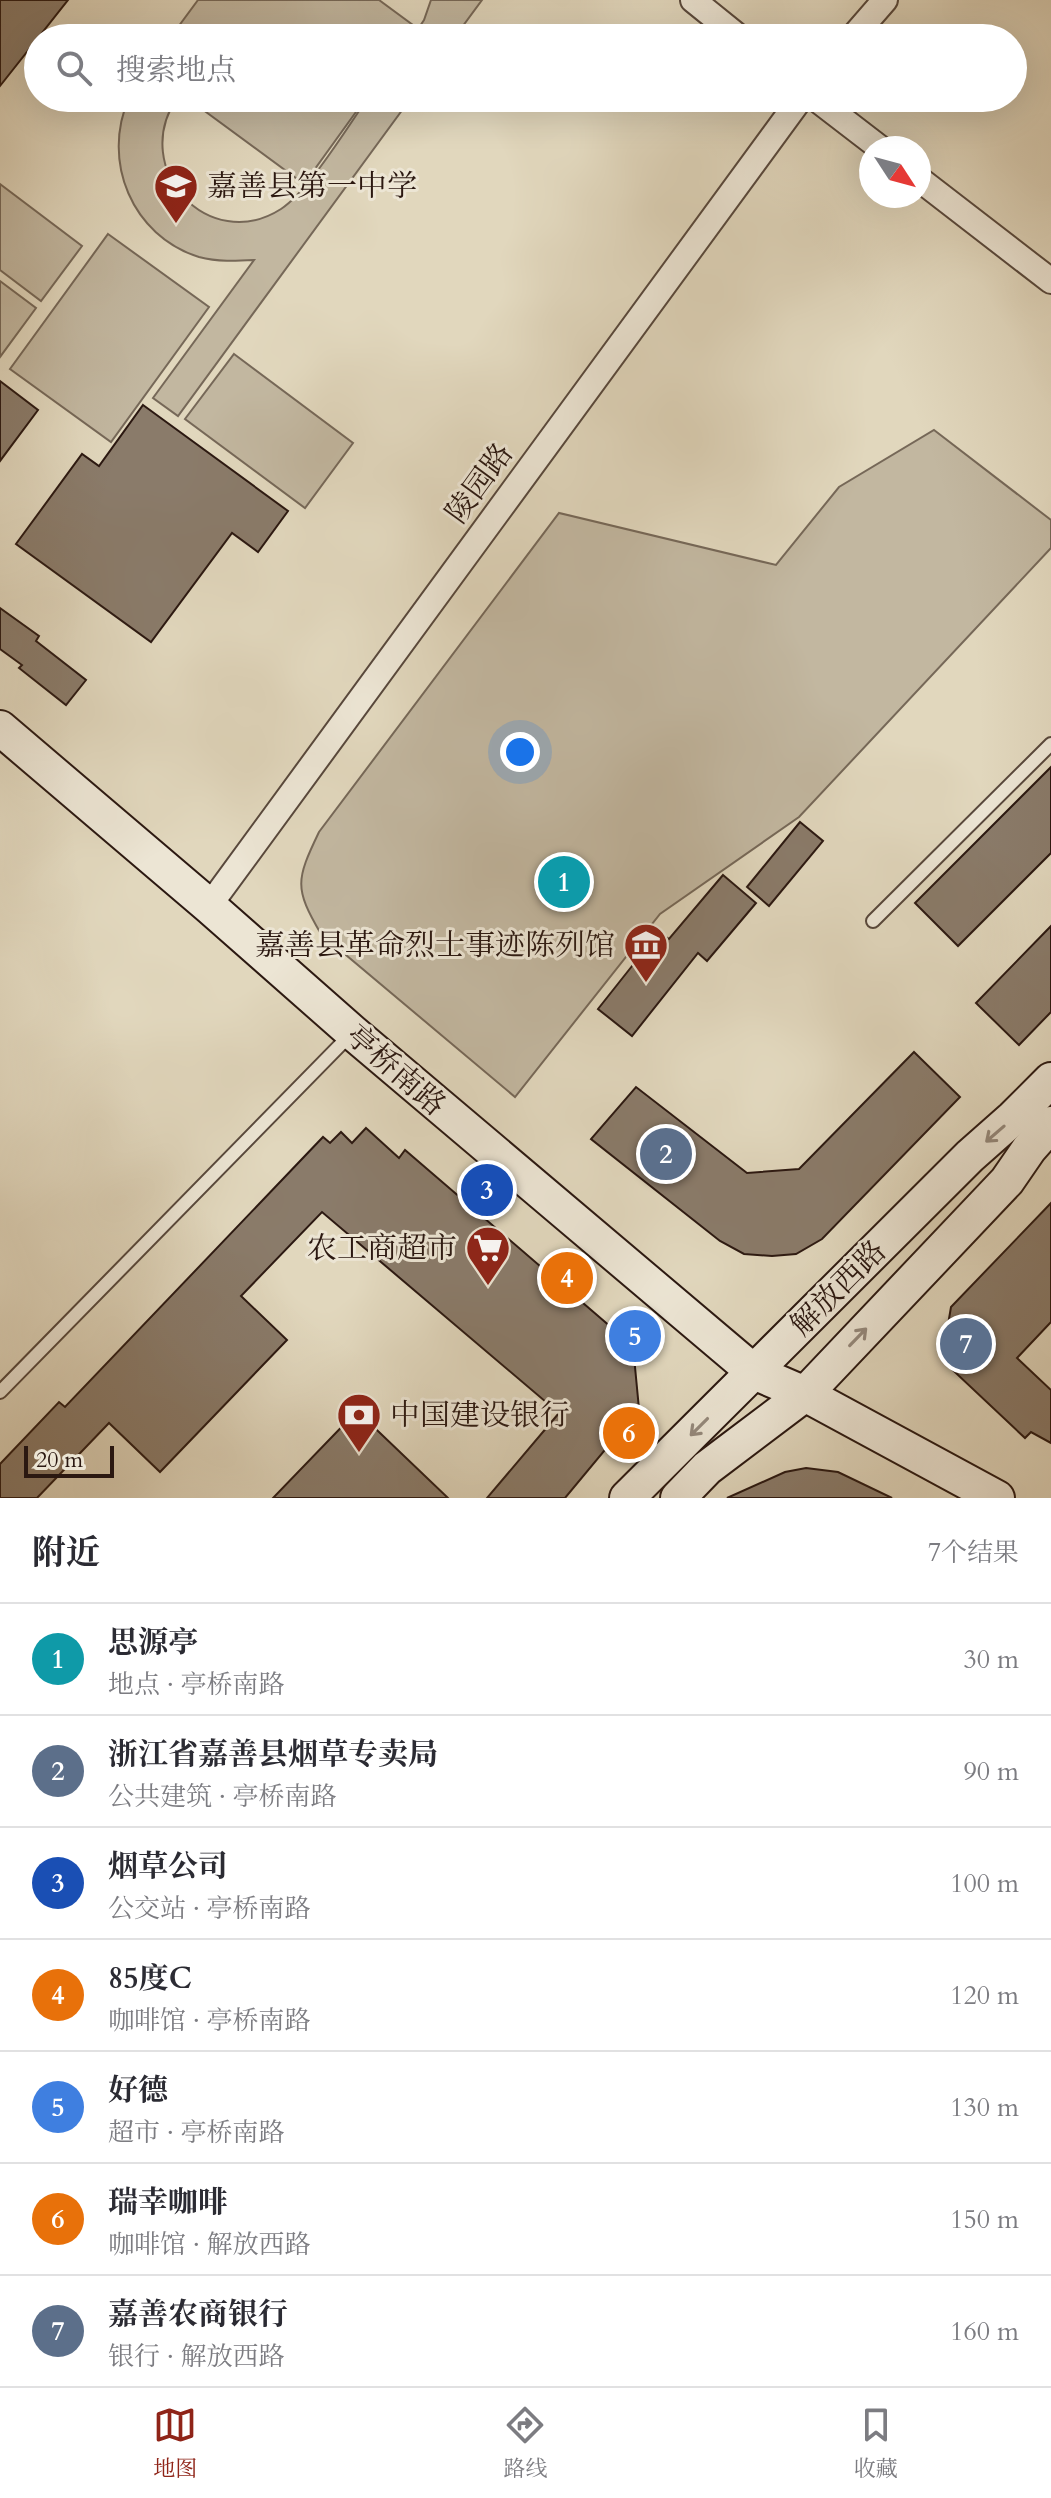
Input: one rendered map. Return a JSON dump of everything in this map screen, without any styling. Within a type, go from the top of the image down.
[{"type":"street","points":[[693,0],[723,24]]},
{"type":"street","points":[[864,24],[885,0]]},
{"type":"street","name":"陵园路","points":[[209,906],[791,112]]},
{"type":"street","points":[[833,112],[864,136]]},
{"type":"street","points":[[931,188],[1051,281]]},
{"type":"street","name":"亭桥南路","points":[[0,728],[352,1032],[754,1372],[805,1394],[997,1498]]},
{"type":"street","name":"解放西路","points":[[627,1498],[970,1156],[1051,1080]]},
{"type":"street","name":"解放西路","points":[[678,1498],[707,1468],[805,1394],[1007,1181],[1051,1124]]},
{"type":"lane","points":[[873,921],[1051,744]]},
{"type":"lane","points":[[0,1392],[352,1032]]},
{"type":"shaded area","points":[[198,0],[379,0],[412,24],[180,24]]},
{"type":"shaded area","points":[[431,0],[482,0],[464,24],[421,24]]},
{"type":"shaded area","points":[[124,112],[171,112],[165,125],[163,152],[170,176],[184,197],[204,213],[228,221],[254,220],[281,209],[292,200],[315,174],[359,112],[401,112],[178,416],[153,398],[254,260],[199,257],[176,247],[156,232],[140,214],[128,193],[121,170],[121,122]]},
{"type":"shaded area","points":[[206,112],[356,112],[304,184]]},
{"type":"shaded area","points":[[0,184],[82,246],[41,301],[0,270]]},
{"type":"shaded area","points":[[108,234],[209,307],[111,442],[10,369]]},
{"type":"shaded area","points":[[0,281],[36,308],[0,357]]},
{"type":"shaded area","points":[[234,354],[353,443],[305,508],[185,419]]},
{"type":"shaded area","points":[[934,430],[1051,520],[1051,548],[799,817],[660,914],[515,1097],[321,934],[306,905],[301,884],[302,873],[319,832],[559,513],[776,565],[839,487]]},
{"type":"building","points":[[0,0],[68,0],[49,24],[24,24],[24,56],[0,86]]},
{"type":"building","points":[[0,381],[38,410],[0,461]]},
{"type":"building","points":[[143,405],[288,511],[258,552],[232,533],[151,642],[16,544],[82,454],[99,466]]},
{"type":"building","points":[[0,608],[39,636],[36,641],[86,680],[66,705],[0,649]]},
{"type":"building","points":[[1051,767],[1051,853],[958,946],[915,903]]},
{"type":"building","points":[[800,822],[823,841],[769,906],[747,887]]},
{"type":"building","points":[[564,870],[573,874],[577,883],[573,892],[564,896],[555,892],[551,883],[555,874]]},
{"type":"building","points":[[723,875],[756,903],[707,961],[698,953],[632,1036],[598,1009],[659,932],[669,939]]},
{"type":"building","points":[[1051,926],[1051,1012],[1019,1045],[976,1003]]},
{"type":"building","points":[[914,1052],[960,1097],[822,1239],[796,1254],[744,1254],[720,1241],[591,1139],[636,1087],[747,1173],[799,1169]]},
{"type":"building","points":[[366,1128],[399,1158],[405,1150],[633,1346],[639,1409],[565,1498],[487,1498],[559,1413],[322,1212],[241,1296],[287,1340],[160,1472],[109,1423],[37,1498],[0,1498],[0,1464],[59,1402],[65,1407],[323,1137],[330,1143],[341,1132],[352,1143]]},
{"type":"building","points":[[1051,1203],[1051,1322],[1017,1358],[1051,1390],[1051,1443],[1031,1432],[1025,1438],[942,1360],[951,1307]]},
{"type":"building","name":"中国建设银行","points":[[357,1411],[448,1498],[273,1498]]},
{"type":"building","points":[[806,1468],[838,1472],[892,1498],[727,1498],[785,1472]]},
{"type":"place","name":"嘉善县第一中学","points":[[176,225]]},
{"type":"place","name":"思源亭","points":[[564,882]]},
{"type":"place","name":"嘉善县革命烈士事迹陈列馆","points":[[646,984]]},
{"type":"place","name":"浙江省嘉善县烟草专卖局","points":[[666,1154]]},
{"type":"place","name":"烟草公司","points":[[487,1190]]},
{"type":"place","name":"85度C","points":[[567,1278]]},
{"type":"place","name":"农工商超市","points":[[488,1287]]},
{"type":"place","name":"好德","points":[[635,1336]]},
{"type":"place","name":"嘉善农商银行","points":[[966,1344]]},
{"type":"place","name":"瑞幸咖啡","points":[[629,1433]]},
{"type":"place","name":"中国建设银行","points":[[359,1454]]}]
